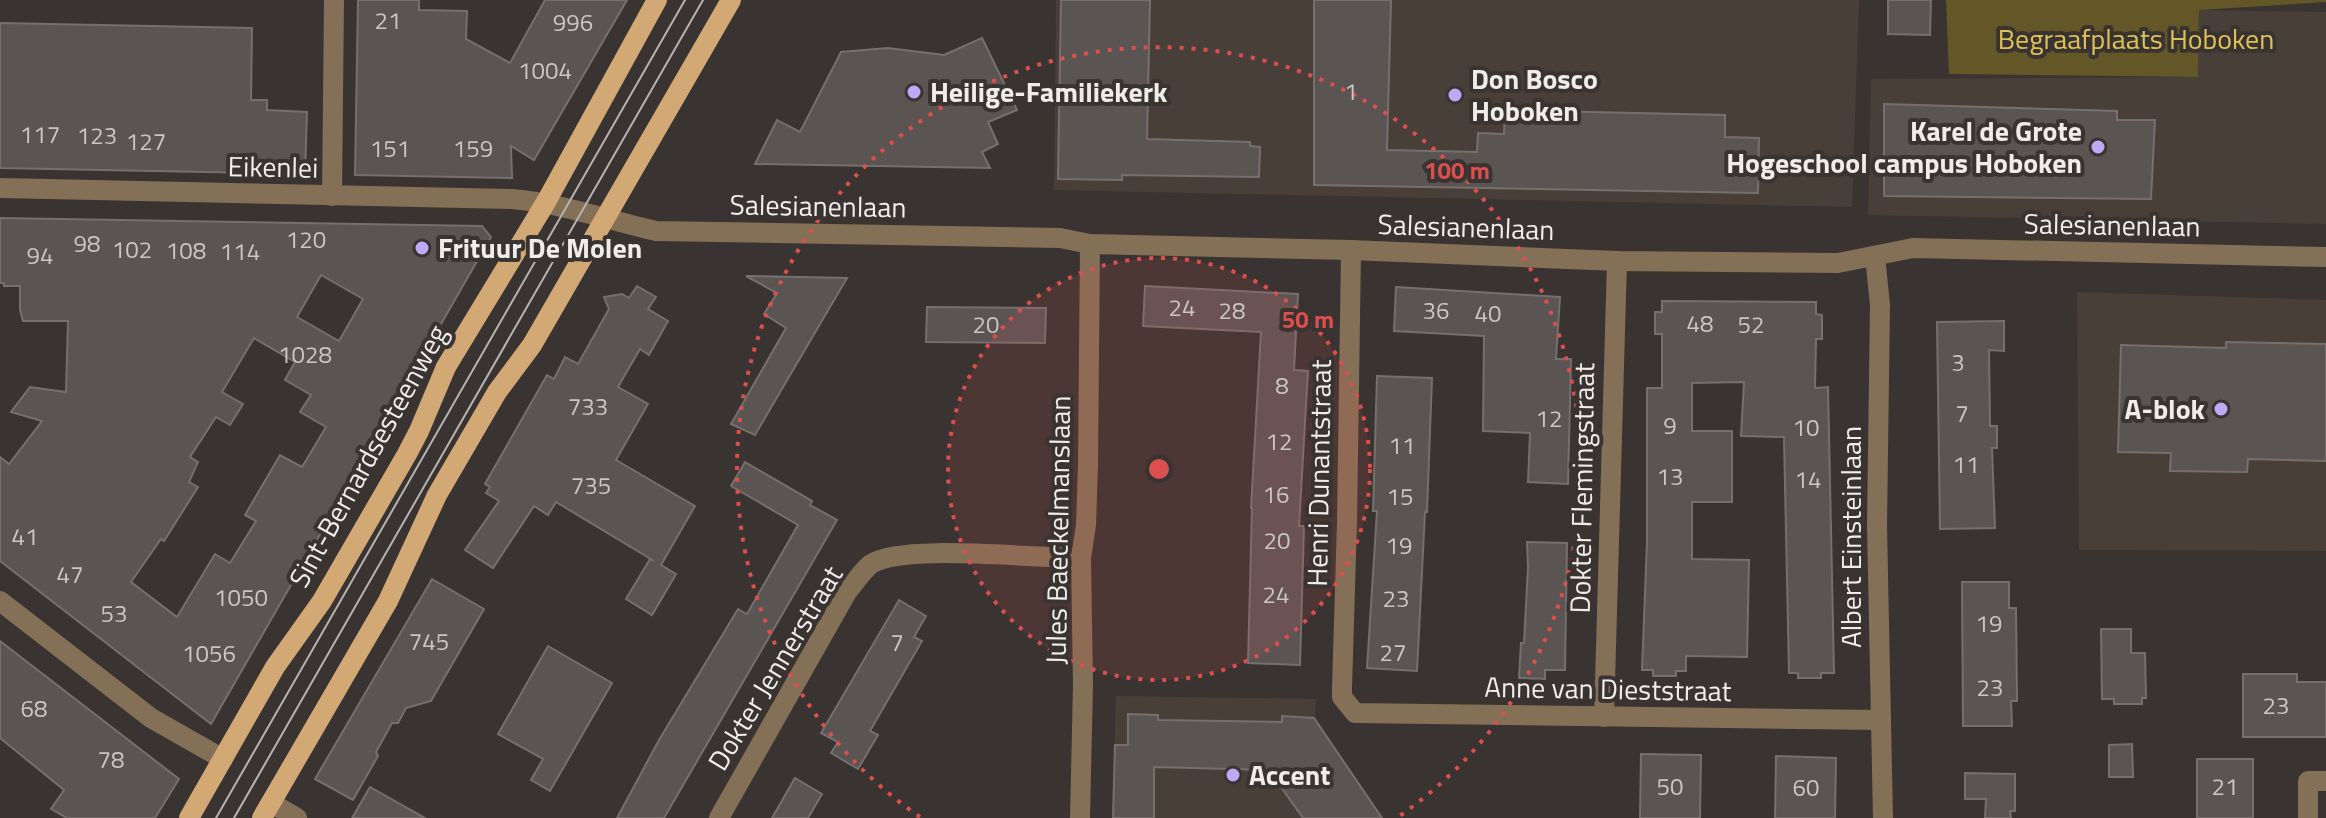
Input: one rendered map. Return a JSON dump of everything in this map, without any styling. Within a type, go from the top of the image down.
[{"type":"main road","name":"Sint-Bernardsesteenweg","points":[[189,818],[275,667],[338,574],[419,431],[446,367],[546,202],[657,0]]},
{"type":"main road","points":[[266,810],[388,601],[437,495],[497,392],[532,345],[731,0]]},
{"type":"street","points":[[332,196],[334,0]]},
{"type":"street","name":"Eikenlei","points":[[0,188],[546,202]]},
{"type":"street","points":[[546,202],[604,219]]},
{"type":"street","name":"Salesianenlaan","points":[[604,219],[656,231],[1060,238],[1090,244],[1351,250],[1617,261],[1838,263],[1913,248],[2326,257]]},
{"type":"street","name":"Jules Baeckelmanslaan","points":[[1080,818],[1083,685],[1081,557],[1086,525],[1090,244]]},
{"type":"street","name":"Henri Dunantstraat","points":[[1342,697],[1351,250]]},
{"type":"street","name":"Albert Einsteinlaan","points":[[1875,256],[1880,305],[1877,526],[1883,818]]},
{"type":"street","name":"Dokter Flemingstraat","points":[[1604,717],[1617,261]]},
{"type":"street","name":"Dokter Jennerstraat","points":[[719,818],[847,592],[872,564],[900,555],[1081,557]]},
{"type":"street","points":[[0,601],[151,718],[223,759]]},
{"type":"street","name":"Anne van Dieststraat","points":[[1342,697],[1355,713],[1881,720]]},
{"type":"street","points":[[2308,818],[2308,781],[2326,781]]},
{"type":"street","points":[[266,810],[297,818]]},
{"type":"shaded area","name":"Don Bosco Hoboken","points":[[1056,0],[1859,0],[1852,207],[1054,190]]},
{"type":"shaded area","name":"Karel de Grote Hogeschool campus Hoboken","points":[[2199,10],[2326,12],[2326,224],[1868,215],[1871,79],[2198,77]]},
{"type":"shaded area","points":[[2077,292],[2326,300],[2326,551],[2079,550]]},
{"type":"shaded area","name":"Accent","points":[[1116,696],[1316,699],[1315,718],[1382,818],[1113,818]]},
{"type":"green space","name":"Begraafplaats Hoboken","points":[[1946,0],[2326,2],[2199,10],[2198,77],[1949,74]]},
{"type":"building","points":[[358,0],[419,0],[419,10],[467,11],[466,39],[510,63],[545,0],[627,0],[534,160],[511,146],[512,178],[355,175]]},
{"type":"building","points":[[1061,0],[1150,0],[1147,139],[1250,142],[1250,146],[1260,147],[1259,177],[1122,175],[1122,180],[1058,179]]},
{"type":"building","points":[[1314,0],[1391,0],[1387,150],[1477,152],[1478,133],[1504,134],[1505,110],[1725,115],[1725,137],[1759,138],[1758,193],[1314,185]]},
{"type":"building","points":[[1888,0],[1931,0],[1930,35],[1888,34]]},
{"type":"building","points":[[0,23],[252,28],[251,100],[267,100],[267,110],[307,112],[305,174],[0,168]]},
{"type":"building","name":"Heilige-Familiekerk","points":[[982,38],[1017,110],[988,122],[998,144],[982,152],[990,168],[755,164],[777,120],[800,132],[841,52],[888,48],[944,55]]},
{"type":"building","points":[[1884,104],[2117,111],[2117,120],[2155,120],[2151,199],[1884,196]]},
{"type":"building","points":[[0,218],[482,226],[491,237],[211,724],[0,561],[0,457],[9,464],[42,421],[11,412],[30,387],[66,392],[68,321],[23,321],[20,286],[0,283]],"holes":[[[321,275],[363,299],[339,341],[297,317]],[[254,338],[295,362],[285,380],[311,395],[300,412],[326,427],[302,467],[280,455],[245,515],[256,521],[230,563],[215,554],[177,617],[131,582],[161,539],[164,541],[198,487],[189,482],[198,462],[190,457],[216,417],[230,425],[243,404],[222,392]]]},
{"type":"building","points":[[746,276],[847,278],[755,435],[731,424],[786,328],[764,314],[777,293]]},
{"type":"building","points":[[637,286],[656,297],[648,309],[668,321],[649,355],[640,349],[618,387],[648,404],[616,460],[695,506],[661,565],[676,574],[652,615],[626,599],[650,559],[654,561],[556,502],[548,515],[534,506],[493,568],[465,550],[499,501],[486,493],[490,487],[485,484],[547,375],[554,379],[565,357],[578,364],[609,309],[604,297],[622,294],[629,298]]},
{"type":"building","points":[[1145,286],[1298,294],[1294,370],[1308,371],[1299,526],[1304,526],[1300,665],[1248,663],[1251,508],[1261,332],[1143,326]]},
{"type":"building","points":[[1396,287],[1560,297],[1556,359],[1571,359],[1568,484],[1528,482],[1530,433],[1483,431],[1484,336],[1394,331]]},
{"type":"building","points":[[1662,301],[1816,302],[1816,314],[1822,315],[1822,339],[1816,339],[1815,388],[1828,387],[1834,673],[1821,673],[1821,678],[1798,678],[1798,673],[1789,673],[1784,437],[1741,436],[1744,382],[1692,383],[1692,431],[1732,431],[1732,502],[1692,502],[1692,559],[1749,560],[1747,657],[1686,656],[1686,671],[1676,671],[1676,676],[1653,676],[1653,670],[1642,670],[1647,541],[1647,388],[1662,388],[1662,334],[1655,334],[1655,312],[1662,312]]},
{"type":"building","points":[[927,307],[1046,308],[1045,343],[926,342]]},
{"type":"building","points":[[2004,321],[2004,351],[1989,350],[1990,426],[1997,426],[1997,448],[1992,448],[1995,528],[1940,529],[1937,322]]},
{"type":"building","name":"A-blok","points":[[2226,342],[2326,344],[2326,461],[2248,459],[2247,472],[2170,471],[2171,453],[2118,452],[2121,345],[2226,348]]},
{"type":"building","points":[[1377,376],[1432,378],[1417,671],[1367,668],[1377,511],[1373,511]]},
{"type":"building","points":[[745,462],[812,501],[810,505],[837,520],[664,818],[617,818],[659,740],[738,609],[747,614],[798,525],[731,486]]},
{"type":"building","points":[[1527,542],[1567,543],[1565,670],[1545,670],[1545,679],[1519,678],[1521,643],[1524,643]]},
{"type":"building","points":[[432,579],[484,609],[431,701],[406,708],[398,723],[392,723],[376,752],[378,756],[353,800],[315,779]]},
{"type":"building","points":[[1962,582],[2009,582],[2009,608],[2016,608],[2017,701],[2011,701],[2012,726],[1963,726]]},
{"type":"building","points":[[899,600],[926,616],[914,637],[922,641],[870,731],[878,735],[858,769],[831,753],[838,742],[821,733]]},
{"type":"building","points":[[2101,629],[2131,629],[2131,653],[2145,653],[2146,698],[2142,698],[2142,704],[2114,704],[2114,699],[2102,699]]},
{"type":"building","points":[[0,641],[179,779],[155,818],[67,818],[51,809],[64,790],[0,738]]},
{"type":"building","points":[[548,646],[612,683],[550,791],[531,780],[543,759],[498,734]]},
{"type":"building","points":[[2243,674],[2297,674],[2297,682],[2326,682],[2326,737],[2243,737]]},
{"type":"building","points":[[1128,714],[1158,715],[1158,720],[1282,722],[1282,716],[1314,718],[1382,818],[1303,818],[1269,770],[1154,767],[1154,818],[1113,818],[1115,745],[1128,745]]},
{"type":"building","points":[[2132,744],[2133,777],[2109,777],[2109,745]]},
{"type":"building","points":[[1641,754],[1701,755],[1700,818],[1640,818]]},
{"type":"building","points":[[1776,756],[1836,758],[1835,818],[1775,818]]},
{"type":"building","points":[[2197,759],[2253,759],[2253,818],[2197,818]]},
{"type":"building","points":[[1965,773],[2015,774],[2015,811],[2010,811],[2011,818],[1985,818],[1986,799],[1965,799]]},
{"type":"building","points":[[795,778],[822,794],[808,818],[772,818]]},
{"type":"building","points":[[370,787],[425,818],[352,818]]},
{"type":"tram line","points":[[216,818],[685,0]]},
{"type":"tram line","points":[[234,818],[703,0]]},
{"type":"place","name":"Heilige-Familiekerk","points":[[914,92]]},
{"type":"place","name":"Don Bosco Hoboken","points":[[1455,95]]},
{"type":"place","name":"Karel de Grote Hogeschool campus Hoboken","points":[[2098,147]]},
{"type":"place","name":"Frituur De Molen","points":[[422,248]]},
{"type":"place","name":"A-blok","points":[[2221,409]]},
{"type":"place","name":"Accent","points":[[1233,775]]}]
